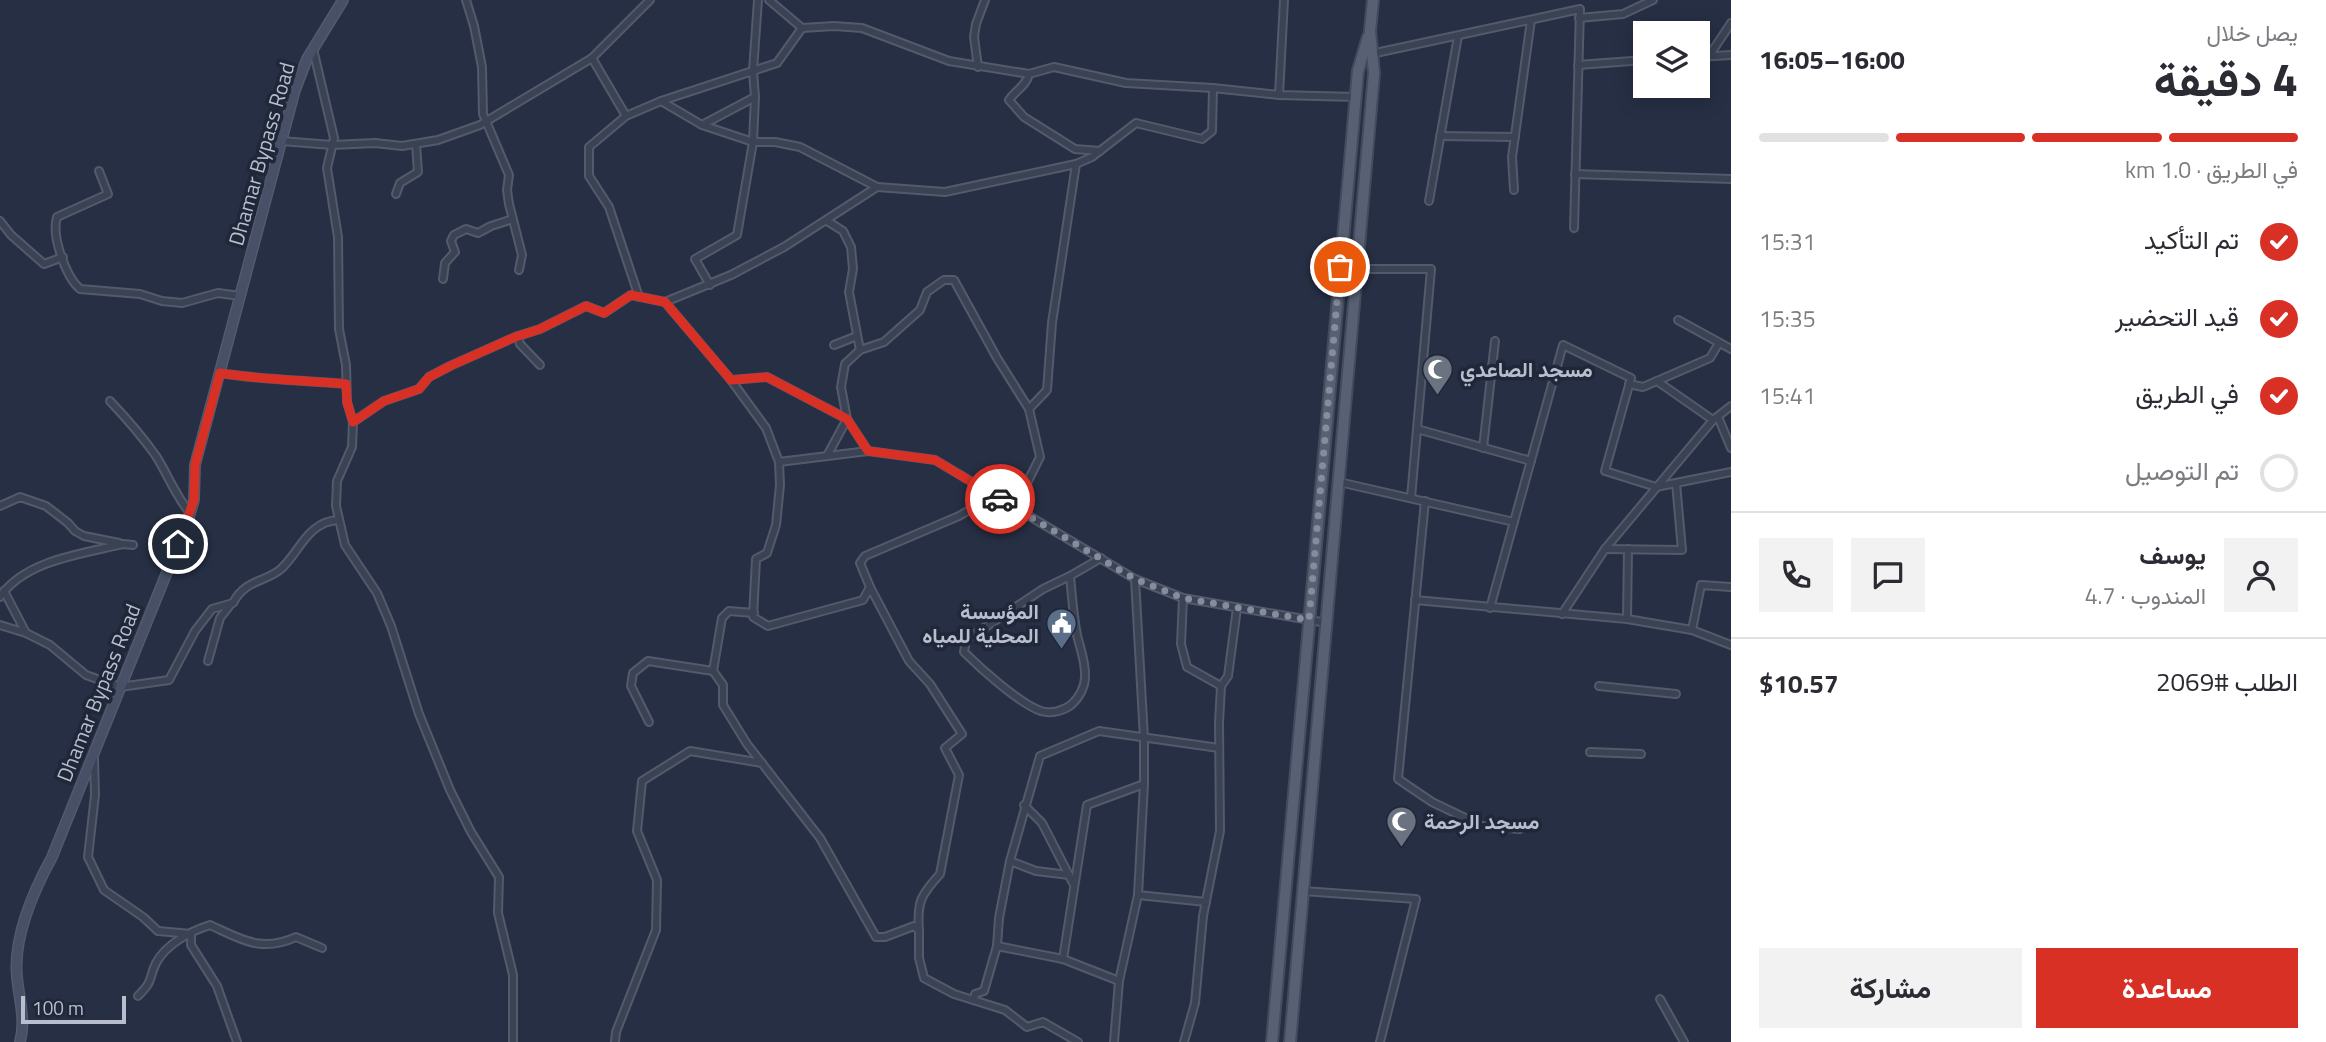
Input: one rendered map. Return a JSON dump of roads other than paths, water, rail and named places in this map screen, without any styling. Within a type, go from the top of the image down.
[{"type":"main road","name":"Dhamar Bypass Road","points":[[20,1042],[24,1030],[17,974],[23,927],[34,890],[52,857],[190,513],[194,500],[195,465],[295,90],[313,48],[343,0]]},
{"type":"main road","points":[[1290,1042],[1374,73],[1368,54],[1373,0]]},
{"type":"main road","points":[[1272,1042],[1358,71],[1368,54]]},
{"type":"main road","points":[[1317,532],[1334,535]]},
{"type":"main road","points":[[1287,861],[1305,865]]},
{"type":"main road","points":[[1280,958],[1296,964]]},
{"type":"street","points":[[466,0],[482,67],[483,114],[509,175],[507,190],[522,255],[519,270]]},
{"type":"street","points":[[281,141],[332,145],[375,142],[402,146],[438,140],[485,122],[592,58],[650,0]]},
{"type":"street","points":[[710,285],[695,259],[737,234],[753,142],[753,71],[758,0]]},
{"type":"street","points":[[769,0],[802,28],[862,28],[949,61],[978,67],[1029,74],[1054,67],[1126,83],[1213,88],[1279,96],[1356,97]]},
{"type":"street","points":[[978,67],[974,37],[985,0]]},
{"type":"street","points":[[1279,96],[1284,0]]},
{"type":"street","points":[[1574,228],[1579,0]]},
{"type":"street","points":[[1579,18],[1623,14],[1653,0]]},
{"type":"street","points":[[1368,54],[1580,9]]},
{"type":"street","points":[[1514,190],[1512,157],[1531,20]]},
{"type":"street","points":[[1710,54],[1731,23]]},
{"type":"street","points":[[639,297],[609,207],[589,176],[589,147],[626,116],[661,101],[777,64],[802,28]]},
{"type":"street","points":[[1429,201],[1458,36]]},
{"type":"street","points":[[313,48],[334,138],[327,168],[338,237],[339,329],[346,365],[347,402],[353,422],[352,447],[337,481],[336,506],[345,545],[377,593],[391,625],[419,714],[450,789],[471,832],[499,877],[498,913],[513,975],[513,1042]]},
{"type":"street","points":[[1710,56],[1731,55]]},
{"type":"street","points":[[592,58],[626,116]]},
{"type":"street","points":[[1578,65],[1633,62]]},
{"type":"street","points":[[1029,74],[1027,82],[1014,92],[1009,100],[1024,117],[1075,149],[1100,151]]},
{"type":"street","points":[[661,101],[702,125],[753,142],[775,142],[800,147],[877,187],[945,192],[1076,164],[1100,151],[1136,122],[1202,139],[1212,131],[1213,88]]},
{"type":"street","points":[[702,125],[755,97]]},
{"type":"street","points":[[1440,136],[1515,137]]},
{"type":"street","points":[[396,194],[400,183],[418,172],[416,144]]},
{"type":"street","points":[[1029,409],[1047,390],[1052,323],[1076,164]]},
{"type":"street","points":[[99,171],[108,194],[57,217],[54,225],[56,242],[73,283],[80,289],[140,294],[162,301],[182,303],[218,293],[240,296]]},
{"type":"street","points":[[1575,174],[1731,178]]},
{"type":"street","points":[[353,422],[384,401],[419,389],[429,377],[586,306],[604,313],[631,295],[665,302],[710,285],[784,247],[877,187]]},
{"type":"street","points":[[443,279],[445,263],[455,252],[451,241],[454,235],[466,229],[478,233],[513,219]]},
{"type":"street","points":[[0,221],[44,264],[63,257]]},
{"type":"street","points":[[827,221],[843,231],[851,247],[853,269],[849,292],[860,350]]},
{"type":"street","points":[[1357,269],[1431,269],[1411,498]]},
{"type":"street","points":[[868,451],[847,419],[841,387],[845,364],[860,350],[884,342],[920,310],[927,292],[944,279],[954,280],[1029,409],[1040,457],[1015,508]]},
{"type":"street","points":[[665,302],[731,380],[766,428],[779,462],[780,485],[776,524],[767,553],[756,559],[754,617],[768,625],[863,600],[870,587]]},
{"type":"street","points":[[1678,320],[1731,349]]},
{"type":"street","points":[[518,336],[520,344],[540,365]]},
{"type":"street","points":[[834,345],[857,337]]},
{"type":"street","points":[[1483,448],[1495,341]]},
{"type":"street","points":[[1629,384],[1643,387],[1710,358],[1719,343]]},
{"type":"street","points":[[1490,608],[1563,345],[1631,378],[1605,471],[1656,487],[1731,472]]},
{"type":"street","points":[[220,373],[262,380],[288,379],[346,384]]},
{"type":"street","points":[[731,380],[767,377],[847,419]]},
{"type":"street","points":[[1657,381],[1715,419],[1731,448]]},
{"type":"street","points":[[110,401],[136,429],[158,459],[179,499],[190,513]]},
{"type":"street","points":[[1562,614],[1605,549],[1715,419],[1731,406]]},
{"type":"street","points":[[827,456],[847,419]]},
{"type":"street","points":[[1417,429],[1531,461]]},
{"type":"street","points":[[779,462],[868,451],[935,460],[1135,579],[1183,598],[1327,623]]},
{"type":"street","points":[[1339,482],[1514,522]]},
{"type":"street","points":[[1605,549],[1682,550],[1676,483]]},
{"type":"street","points":[[995,495],[959,516],[865,556],[860,564],[909,661],[930,684],[962,734],[945,748],[959,775],[940,874],[918,906],[919,958],[924,978],[954,994],[1005,1010],[1027,1027],[1043,1022],[1078,1042]]},
{"type":"street","points":[[0,506],[20,496],[46,506],[84,536],[133,545]]},
{"type":"street","points":[[1425,501],[1398,779],[1432,802],[1482,826],[1520,829]]},
{"type":"street","points":[[208,661],[220,618],[237,594],[258,579],[281,570],[300,542],[328,521],[339,520]]},
{"type":"street","points":[[26,633],[2,594],[45,565],[122,544]]},
{"type":"street","points":[[1627,619],[1628,549]]},
{"type":"street","points":[[1070,576],[1076,631],[1086,676],[1080,695],[1066,708],[1042,711],[1006,688],[964,652],[966,640],[1043,589],[1101,558]]},
{"type":"street","points":[[1114,1042],[1119,981],[1138,895],[1144,784],[1135,579]]},
{"type":"street","points":[[1692,630],[1701,585],[1731,587]]},
{"type":"street","points":[[1183,598],[1181,644],[1187,667],[1222,686]]},
{"type":"street","points":[[1415,600],[1627,619],[1692,630],[1731,645]]},
{"type":"street","points":[[0,625],[26,633],[50,645],[86,675],[120,687],[169,680],[195,631],[212,609],[233,603]]},
{"type":"street","points":[[1184,1042],[1195,1003],[1206,902],[1220,831],[1219,748],[1222,686],[1228,676],[1237,608]]},
{"type":"street","points":[[712,671],[722,618],[729,611],[754,613]]},
{"type":"street","points":[[649,722],[631,686],[633,673],[648,661],[712,671],[723,685],[723,705],[747,744],[820,838],[876,937],[885,937],[914,926],[919,932]]},
{"type":"street","points":[[1599,686],[1676,694]]},
{"type":"street","points":[[974,1000],[975,994],[984,991],[997,946],[999,918],[1010,861],[1040,756],[1099,731],[1219,748]]},
{"type":"street","points":[[615,1042],[616,1032],[656,930],[657,880],[637,831],[642,781],[690,751],[762,763]]},
{"type":"street","points":[[1590,752],[1641,754]]},
{"type":"street","points":[[93,754],[95,795],[88,857],[104,890],[158,931],[191,934],[191,945],[217,986],[237,1042]]},
{"type":"street","points":[[1072,874],[1087,805],[1144,784]]},
{"type":"street","points":[[1024,805],[1042,823],[1072,874],[1074,885],[1063,959]]},
{"type":"street","points":[[1010,861],[1030,869],[1072,874]]},
{"type":"street","points":[[1303,891],[1416,899],[1380,1042]]},
{"type":"street","points":[[1138,895],[1206,902]]},
{"type":"street","points":[[138,996],[151,983],[157,961],[185,933],[209,925],[240,939],[262,945],[280,945],[296,937],[322,948]]},
{"type":"street","points":[[997,946],[1063,959],[1119,981]]},
{"type":"street","points":[[1661,999],[1684,1042]]},
{"type":"place","name":"مسجد الصاعدي","points":[[1437,397]]},
{"type":"place","name":"المؤسسة المحلية للمياه","points":[[1062,651]]},
{"type":"place","name":"مسجد الرحمة","points":[[1401,849]]}]
